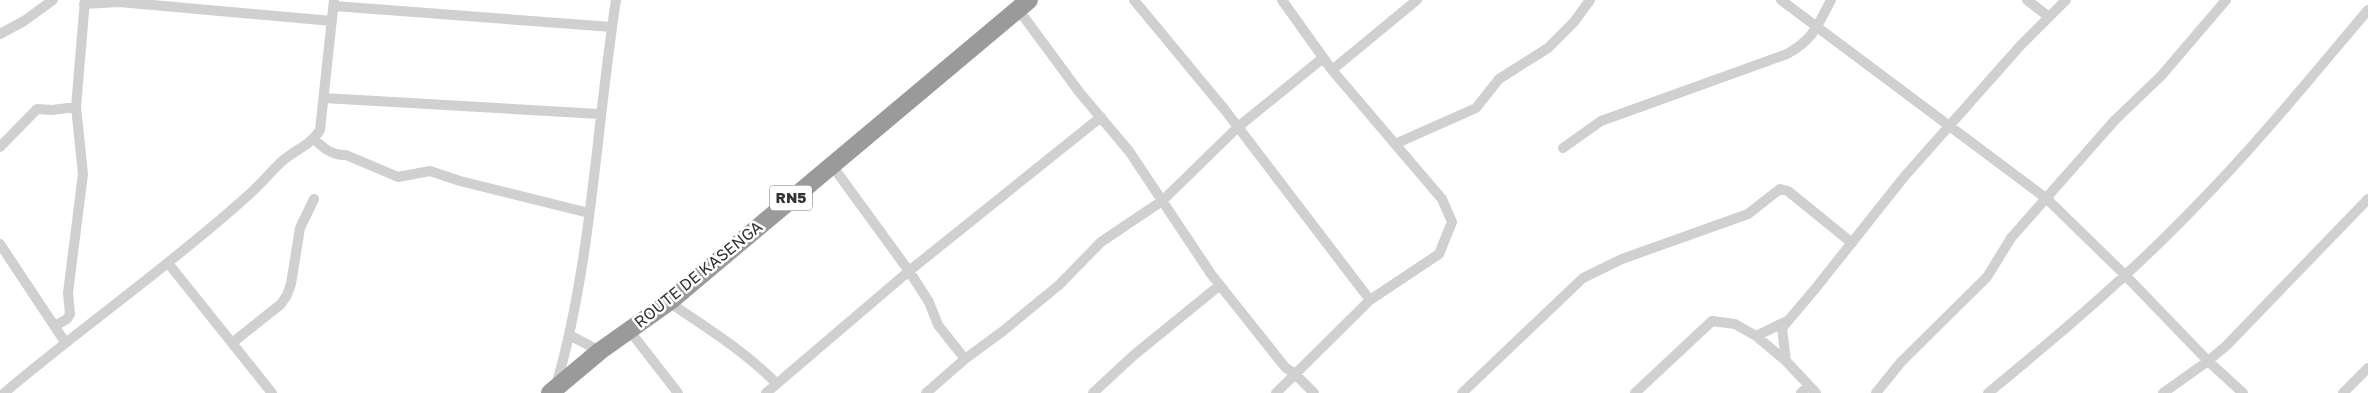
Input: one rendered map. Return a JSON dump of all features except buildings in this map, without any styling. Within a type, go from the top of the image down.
[{"type":"highway","name":"ROUTE DE KASENGA","points":[[553,392],[600,351],[669,302],[1023,4]]},
{"type":"street","points":[[0,34],[24,21],[53,0]]},
{"type":"street","points":[[553,392],[570,336],[589,213],[600,114],[616,0]]},
{"type":"street","points":[[1134,0],[1238,127],[1370,300]]},
{"type":"street","points":[[1276,393],[1370,300],[1439,254],[1452,222],[1442,199],[1332,70],[1282,0]]},
{"type":"street","points":[[1332,70],[1417,0]]},
{"type":"street","points":[[1395,144],[1476,108],[1499,79],[1548,48],[1574,22],[1590,0]]},
{"type":"street","points":[[1781,0],[2047,199],[2125,275],[2208,361],[2244,393]]},
{"type":"street","points":[[1563,148],[1601,122],[1787,54],[1800,47],[1818,28],[1831,0]]},
{"type":"street","points":[[2027,0],[2049,17]]},
{"type":"street","points":[[1786,362],[1782,328],[1788,320],[1904,178],[2066,0]]},
{"type":"street","points":[[1876,393],[1900,362],[1987,277],[2011,238],[2115,120],[2161,76],[2226,0]]},
{"type":"street","points":[[55,326],[67,319],[70,314],[68,293],[83,174],[76,107],[85,2],[119,2],[332,21]]},
{"type":"street","points":[[4,393],[65,342],[100,318],[168,263],[245,199],[281,162],[314,139],[320,130],[334,3],[612,27]]},
{"type":"street","points":[[1023,4],[1080,94],[1129,151],[1220,286],[1285,367],[1296,374],[1314,393]]},
{"type":"street","points":[[1988,393],[2038,352],[2125,275],[2197,206],[2295,96],[2368,10]]},
{"type":"street","points":[[926,393],[965,359],[1003,331],[1059,285],[1102,242],[1162,201],[1238,127],[1323,58]]},
{"type":"street","points":[[324,98],[600,114]]},
{"type":"street","points":[[0,147],[37,109],[52,110],[76,107]]},
{"type":"street","points":[[766,393],[909,271],[1101,117]]},
{"type":"street","points":[[314,139],[322,148],[339,155],[346,155],[398,177],[430,171],[460,181],[589,213]]},
{"type":"street","points":[[831,164],[909,271],[929,302],[938,325],[965,359]]},
{"type":"street","points":[[1462,393],[1556,301],[1583,278],[1622,259],[1748,214],[1780,189],[1788,191],[1852,243]]},
{"type":"street","points":[[232,342],[281,304],[287,295],[291,284],[300,228],[314,199]]},
{"type":"street","points":[[2162,393],[2226,346],[2368,199]]},
{"type":"street","points":[[0,244],[65,342]]},
{"type":"street","points":[[168,263],[272,393]]},
{"type":"street","points":[[1093,393],[1134,355],[1220,286]]},
{"type":"street","points":[[669,302],[733,346],[761,368],[776,384]]},
{"type":"street","points":[[1756,336],[1788,320]]},
{"type":"street","points":[[1635,393],[1712,321],[1735,324],[1756,336],[1786,362],[1804,389],[1816,393]]},
{"type":"street","points":[[629,330],[678,393]]},
{"type":"street","points":[[570,336],[600,351]]},
{"type":"street","points":[[2343,393],[2368,368]]}]
